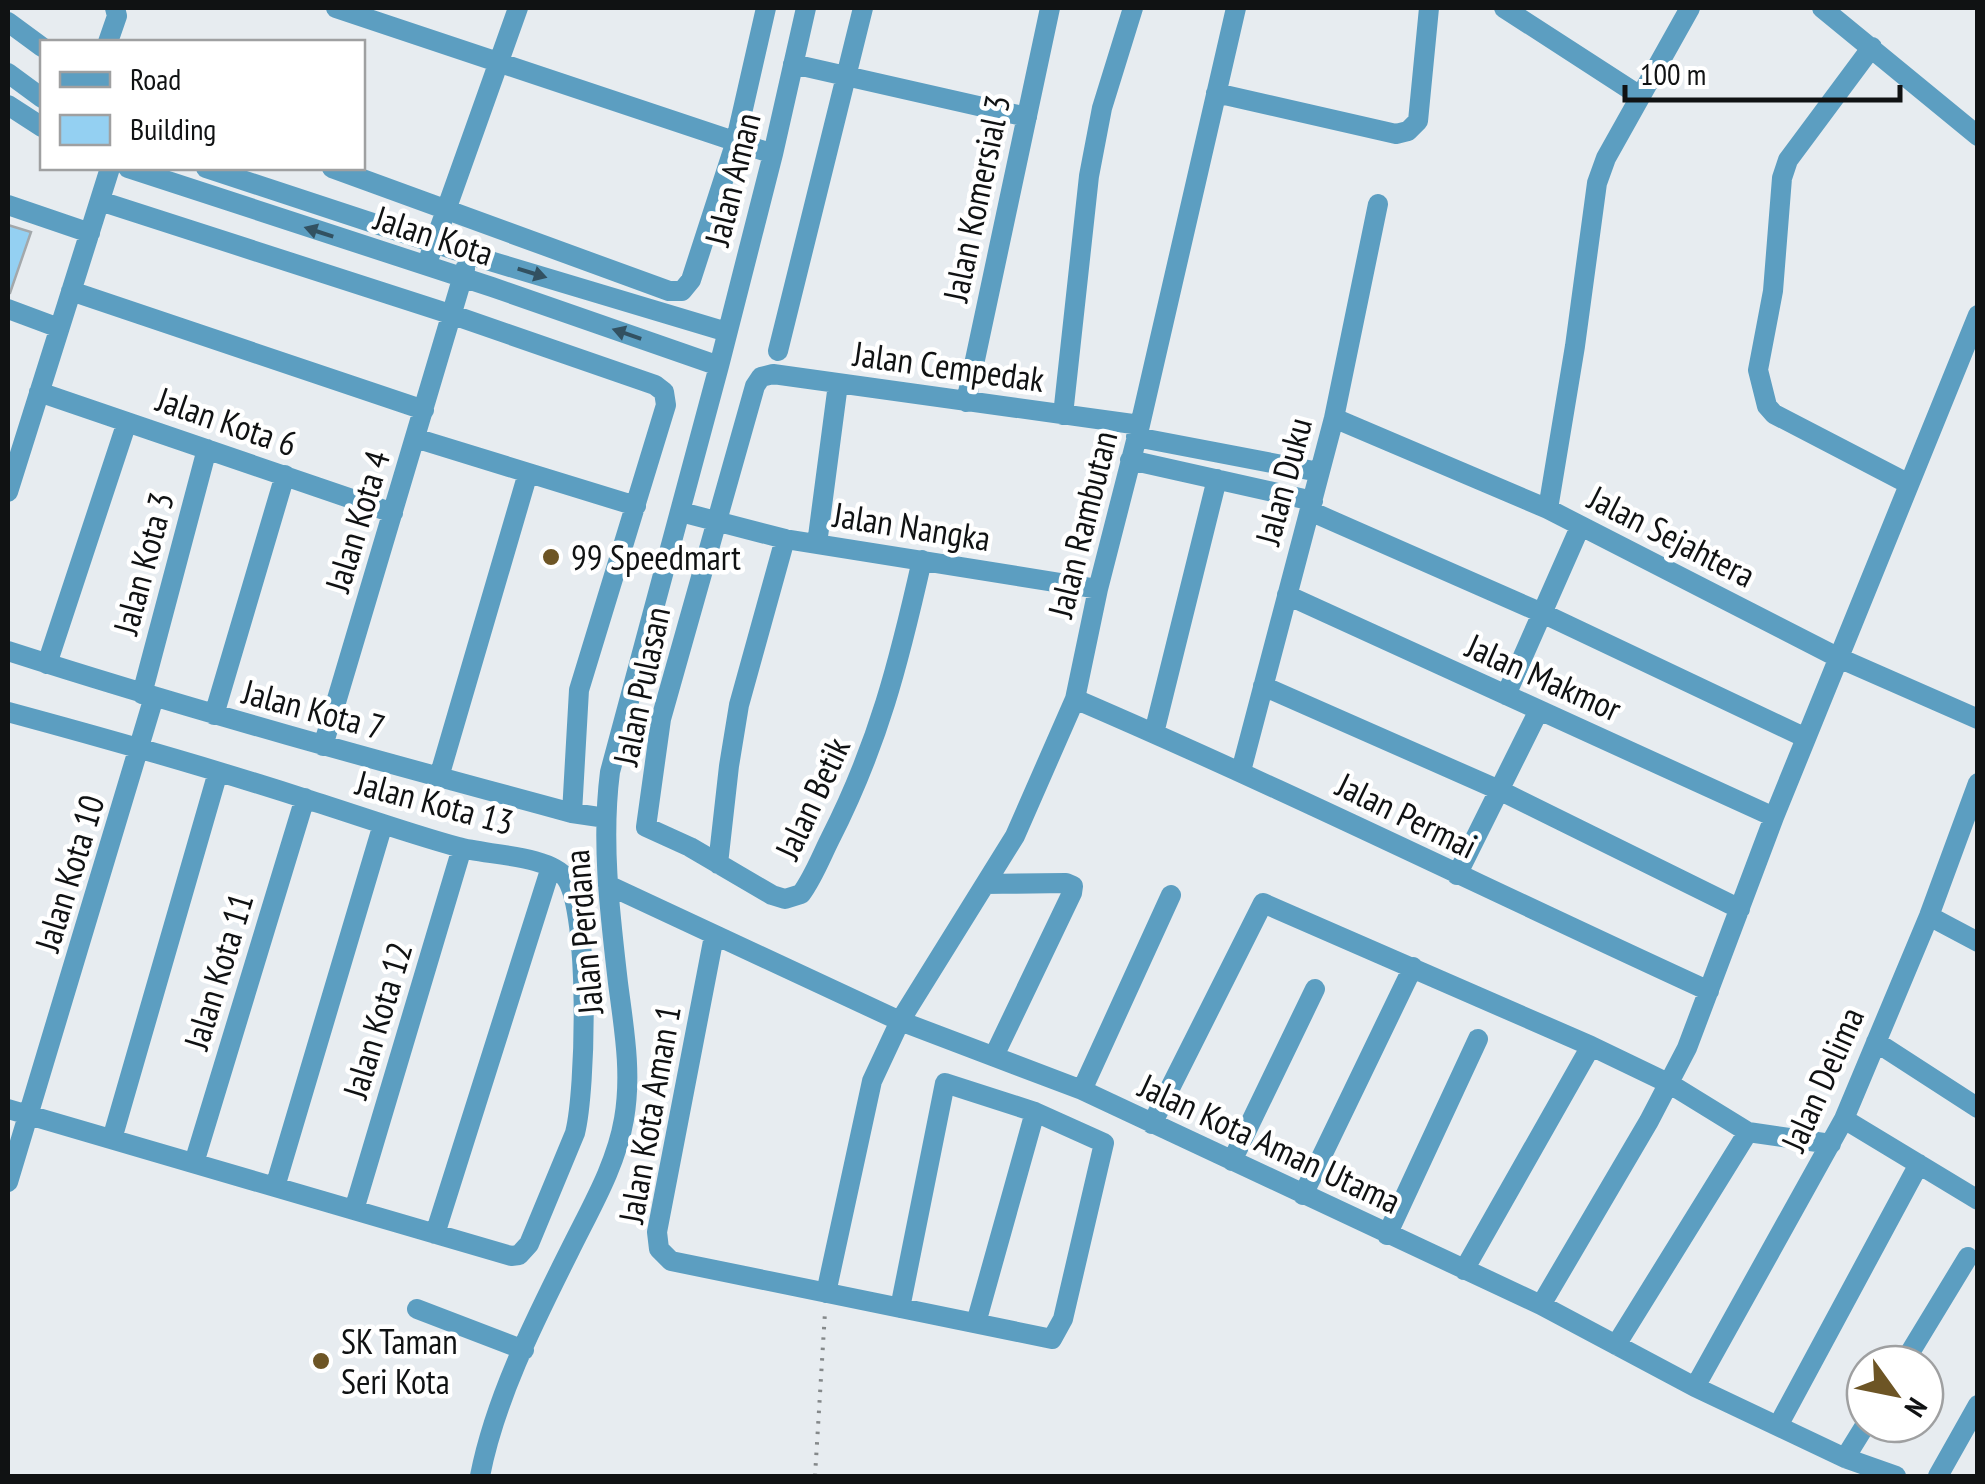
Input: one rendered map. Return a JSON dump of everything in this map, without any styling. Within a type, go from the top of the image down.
[{"type":"street","points":[[109,40],[116,8]]},
{"type":"street","points":[[336,8],[375,14],[735,144],[773,154]]},
{"type":"street","points":[[426,267],[518,8]]},
{"type":"street","points":[[338,170],[682,291],[691,280],[735,144],[766,8]]},
{"type":"street","name":"Jalan Aman","points":[[720,366],[806,8]]},
{"type":"street","points":[[778,351],[863,8]]},
{"type":"street","name":"Jalan Komersial 3","points":[[966,402],[1050,8]]},
{"type":"street","points":[[1063,415],[1089,176],[1102,108],[1133,8]]},
{"type":"street","name":"Jalan Rambutan","points":[[826,1293],[868,1094],[900,1020],[1028,812],[1075,699],[1236,8]]},
{"type":"street","points":[[1216,94],[1396,134],[1408,131],[1418,121],[1428,8]]},
{"type":"street","points":[[1504,8],[1640,96]]},
{"type":"street","points":[[1548,509],[1576,346],[1597,183],[1606,158],[1690,8]]},
{"type":"street","points":[[1822,8],[1978,136]]},
{"type":"street","points":[[8,22],[40,46]]},
{"type":"street","points":[[1872,47],[1788,160],[1778,206],[1773,291],[1758,370],[1767,406],[1774,414],[1908,483]]},
{"type":"street","points":[[793,64],[1027,118]]},
{"type":"street","points":[[8,74],[40,97]]},
{"type":"street","points":[[8,105],[40,126]]},
{"type":"street","points":[[8,492],[109,170]]},
{"type":"street","name":"Jalan Kota","points":[[134,170],[720,366]]},
{"type":"street","name":"Jalan Kota","points":[[212,170],[433,243],[727,332]]},
{"type":"street","points":[[100,201],[453,315],[660,388],[666,405],[579,690],[572,814]]},
{"type":"street","name":"Jalan Duku","points":[[1241,771],[1334,418],[1378,204]]},
{"type":"street","points":[[8,205],[90,234]]},
{"type":"street","name":"Jalan Kota 4","points":[[323,746],[470,254]]},
{"type":"street","points":[[71,291],[424,410]]},
{"type":"street","points":[[8,310],[60,328]]},
{"type":"street","points":[[1542,1306],[1670,1084],[1978,316]]},
{"type":"street","name":"Jalan Perdana","points":[[480,1476],[491,1432],[524,1350],[602,1186],[624,1123],[628,1067],[608,885],[606,818],[610,772],[720,366]]},
{"type":"street","name":"Jalan Cempedak","points":[[754,386],[762,377],[773,374],[1063,415],[1320,472]]},
{"type":"street","points":[[817,544],[838,384]]},
{"type":"street","name":"Jalan Pulasan","points":[[646,827],[661,719],[754,386]]},
{"type":"street","name":"Jalan Kota 6","points":[[39,392],[393,512]]},
{"type":"street","name":"Jalan Sejahtera","points":[[1334,418],[1548,509],[1839,658],[1978,718]]},
{"type":"street","points":[[47,664],[127,422]]},
{"type":"street","points":[[416,438],[636,506]]},
{"type":"street","name":"Jalan Kota 3","points":[[148,696],[207,449]]},
{"type":"street","points":[[1130,460],[1312,506],[1806,738]]},
{"type":"street","points":[[439,777],[528,473]]},
{"type":"street","points":[[214,715],[285,476]]},
{"type":"street","points":[[1154,732],[1217,479]]},
{"type":"street","name":"Jalan Nangka","points":[[681,512],[784,538],[1098,588]]},
{"type":"street","points":[[1506,696],[1580,526]]},
{"type":"street","points":[[718,864],[728,766],[740,705],[784,538]]},
{"type":"street","name":"Jalan Betik","points":[[646,827],[777,897],[794,898],[806,887],[876,739],[897,670],[922,560]]},
{"type":"street","name":"Jalan Makmor","points":[[1287,595],[1774,818]]},
{"type":"street","name":"Jalan Kota 7","points":[[8,651],[323,746],[572,814],[606,818]]},
{"type":"street","points":[[1263,686],[1499,790],[1740,909]]},
{"type":"street","name":"Jalan Kota 10","points":[[8,1182],[141,748],[148,696]]},
{"type":"street","name":"Jalan Permai","points":[[1075,699],[1241,771],[1709,991]]},
{"type":"street","points":[[1457,875],[1539,710]]},
{"type":"street","name":"Jalan Kota 13","points":[[8,712],[141,748],[462,848],[551,867],[566,878],[574,899],[580,939],[583,1048],[576,1134],[529,1244],[518,1255],[435,1234]]},
{"type":"street","points":[[112,1139],[218,772]]},
{"type":"street","name":"Jalan Delima","points":[[1696,1387],[1844,1118],[1930,916],[1978,783]]},
{"type":"street","name":"Jalan Kota 11","points":[[194,1163],[305,798]]},
{"type":"street","points":[[275,1187],[383,824]]},
{"type":"street","name":"Jalan Kota 12","points":[[354,1210],[462,848]]},
{"type":"street","points":[[8,1108],[435,1234],[551,867]]},
{"type":"street","points":[[986,884],[1073,886],[994,1056]]},
{"type":"street","name":"Jalan Kota Aman Utama","points":[[608,885],[900,1020],[1082,1090],[1542,1306],[1696,1387],[1845,1458],[1896,1476]]},
{"type":"street","points":[[1082,1090],[1171,896]]},
{"type":"street","points":[[1152,1124],[1260,904],[1413,966],[1591,1046],[1670,1084],[1748,1132],[1831,1144]]},
{"type":"street","points":[[1930,916],[1978,942]]},
{"type":"street","name":"Jalan Kota Aman 1","points":[[714,936],[657,1232],[659,1249],[678,1264],[826,1293]]},
{"type":"street","points":[[1303,1196],[1413,966]]},
{"type":"street","points":[[1232,1161],[1315,990]]},
{"type":"street","points":[[1387,1235],[1478,1040]]},
{"type":"street","points":[[1876,1042],[1978,1108]]},
{"type":"street","points":[[1464,1270],[1591,1046]]},
{"type":"street","points":[[826,1293],[1052,1339],[1063,1319],[1104,1143],[1036,1112],[944,1083],[900,1308]]},
{"type":"street","points":[[976,1323],[1036,1112]]},
{"type":"street","points":[[1844,1118],[1978,1200]]},
{"type":"street","points":[[1616,1345],[1748,1132]]},
{"type":"street","points":[[1779,1424],[1920,1164]]},
{"type":"street","points":[[1915,1344],[1968,1257]]},
{"type":"street","points":[[417,1309],[524,1350]]},
{"type":"street","points":[[1938,1476],[1978,1404]]},
{"type":"street","points":[[1845,1458],[1854,1444]]},
{"type":"path","points":[[815,1476],[826,1293]]},
{"type":"building","points":[[8,225],[31,232],[10,293],[8,293]]},
{"type":"place","name":"99 Speedmart","points":[[551,557]]},
{"type":"place","name":"SK Taman Seri Kota","points":[[321,1361]]}]
